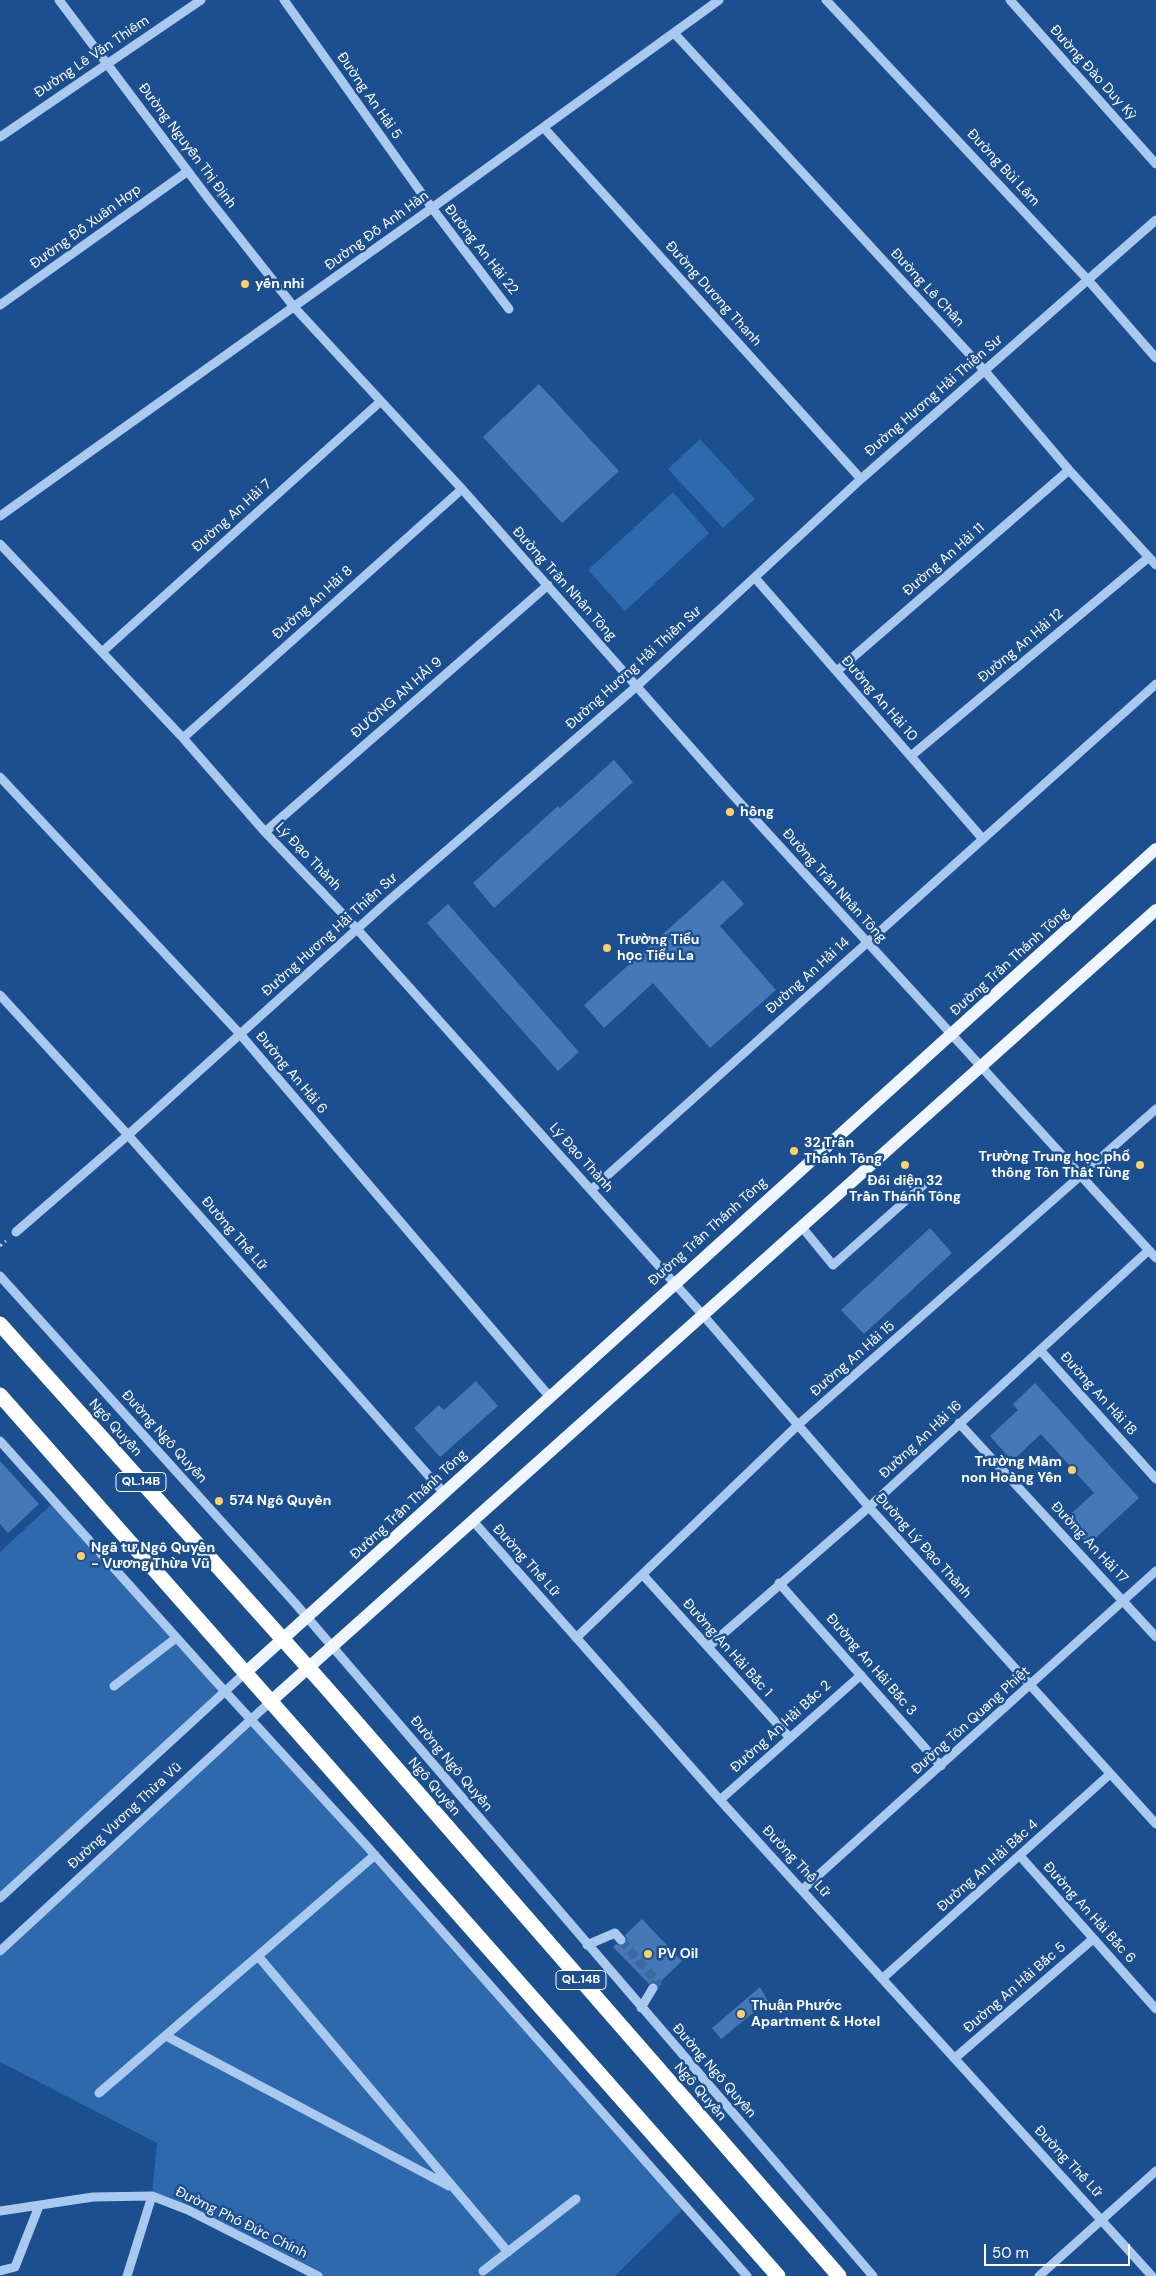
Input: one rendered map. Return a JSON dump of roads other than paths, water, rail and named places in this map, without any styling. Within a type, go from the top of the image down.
[{"type":"highway","name":"Ngô Quyền","points":[[0,1324],[309,1669],[839,2276]]},
{"type":"highway","points":[[0,1395],[778,2276]]},
{"type":"main road","name":"Đường Trần Thánh Tông","points":[[245,1673],[308,1618],[673,1283],[952,1035],[1156,849]]},
{"type":"main road","points":[[270,1702],[1156,910]]},
{"type":"street","name":"Đường Nguyễn Thị Định","points":[[58,0],[294,307]]},
{"type":"street","name":"Đường Lê Văn Thiêm","points":[[0,137],[107,62],[201,0]]},
{"type":"street","name":"Đường An Hải 5","points":[[284,0],[432,208]]},
{"type":"street","name":"Đường Đỗ Anh Hàn","points":[[0,516],[544,128],[719,0]]},
{"type":"street","name":"Đường Bùi Lâm","points":[[826,0],[1088,280],[1156,358]]},
{"type":"street","name":"Đường Đào Duy Kỳ","points":[[1010,0],[1156,164]]},
{"type":"street","name":"Đường Lê Chân","points":[[674,33],[984,370],[1069,470],[1156,565]]},
{"type":"street","name":"Đường Dương Thanh","points":[[544,128],[861,479]]},
{"type":"street","name":"Đường Đỗ Xuân Hợp","points":[[0,305],[188,171]]},
{"type":"street","name":"Đường An Hải 22","points":[[432,208],[509,309]]},
{"type":"street","name":"Đường Hương Hải Thiền Sư","points":[[16,1232],[128,1135],[357,929],[637,686],[756,579],[861,479],[1156,220]]},
{"type":"street","name":"Đường Trần Nhân Tông","points":[[294,307],[462,489],[867,942],[1156,1258]]},
{"type":"street","name":"Đường An Hải 7","points":[[102,652],[381,401]]},
{"type":"street","name":"Đường An Hải 11","points":[[837,672],[1069,470]]},
{"type":"street","name":"Đường An Hải 8","points":[[183,738],[462,489]]},
{"type":"street","name":"Lý Đạo Thành","points":[[0,544],[183,738],[265,832],[357,929],[673,1283]]},
{"type":"street","name":"Đường An Hải 12","points":[[911,756],[1149,557]]},
{"type":"street","name":"Đường An Hải 10","points":[[756,579],[982,838]]},
{"type":"street","name":"ĐƯỜNG AN HẢl 9","points":[[265,832],[548,585]]},
{"type":"street","name":"Đường An Hải 14","points":[[591,1190],[1156,684]]},
{"type":"street","name":"Đường An Hải 6","points":[[0,778],[240,1034],[549,1396]]},
{"type":"street","name":"Đường Thế Lữ","points":[[0,995],[128,1135],[444,1493]]},
{"type":"street","name":"Đường An Hải 15","points":[[576,1638],[800,1424],[1156,1109]]},
{"type":"street","points":[[801,1226],[833,1265],[929,1180]]},
{"type":"street","name":"Đường An Hải 16","points":[[708,1647],[779,1583],[869,1507],[1149,1250]]},
{"type":"street","name":"Đường Ngô Quyền","points":[[0,1276],[308,1618],[873,2276]]},
{"type":"street","name":"Đường Lý Đạo Thành","points":[[673,1283],[800,1424],[869,1507],[1156,1824]]},
{"type":"street","name":"Đường An Hải 18","points":[[1040,1350],[1156,1479]]},
{"type":"street","name":"Đường An Hải 17","points":[[960,1423],[1156,1638]]},
{"type":"street","points":[[0,1441],[224,1691],[375,1855],[747,2276]]},
{"type":"street","name":"Đường Thế Lữ","points":[[473,1521],[720,1800],[803,1889],[1152,2276]]},
{"type":"street","name":"Đường Tôn Quang Phiệt","points":[[803,1889],[1156,1571]]},
{"type":"street","name":"Đường An Hải Bắc 1","points":[[643,1575],[790,1738]]},
{"type":"street","name":"Đường An Hải Bắc 3","points":[[779,1583],[941,1766]]},
{"type":"street","points":[[114,1686],[176,1638]]},
{"type":"street","name":"Đường Vương Thừa Vũ","points":[[0,1898],[245,1673]]},
{"type":"street","name":"Đường An Hải Bắc 2","points":[[720,1800],[861,1674]]},
{"type":"street","name":"Đường Vương Thừa Vũ","points":[[0,1951],[270,1702]]},
{"type":"street","name":"Đường An Hải Bắc 4","points":[[883,1978],[1110,1774]]},
{"type":"street","points":[[100,2093],[375,1855]]},
{"type":"street","name":"Đường An Hải Bắc 6","points":[[1020,1856],[1156,2010]]},
{"type":"street","points":[[586,1944],[615,1933],[621,1940]]},
{"type":"street","name":"Đường An Hải Bắc 5","points":[[955,2058],[1093,1939]]},
{"type":"street","points":[[258,1956],[508,2252]]},
{"type":"street","points":[[641,2008],[653,1988]]},
{"type":"street","points":[[166,2036],[454,2188]]},
{"type":"street","points":[[1039,2276],[1156,2170]]},
{"type":"street","name":"Đường Phó Đức Chính","points":[[127,2276],[152,2196]]},
{"type":"street","name":"Đường Phó Đức Chính","points":[[0,2211],[93,2197],[152,2196],[188,2210],[318,2276]]},
{"type":"street","points":[[483,2271],[576,2199]]},
{"type":"street","points":[[0,2271],[15,2267],[39,2206]]},
{"type":"tunnel","points":[[621,1940],[657,1982],[653,1988]]},
{"type":"place","name":"yến nhi","points":[[245,284]]},
{"type":"place","name":"hồng","points":[[730,812]]},
{"type":"place","name":"Trường Tiểu học Tiểu La","points":[[607,948]]},
{"type":"place","name":"32 Trần Thánh Tông","points":[[794,1151]]},
{"type":"place","name":"Đối diện 32 Trần Thánh Tông","points":[[905,1165]]},
{"type":"place","name":"Trường Trung học phổ thông Tôn Thất Tùng","points":[[1140,1165]]},
{"type":"place","name":"Trường Mầm non Hoàng Yến","points":[[1072,1470]]},
{"type":"place","name":"574 Ngô Quyền","points":[[219,1501]]},
{"type":"place","name":"Ngã tư Ngô Quyền - Vương Thừa Vũ","points":[[81,1556]]},
{"type":"place","name":"PV Oil","points":[[648,1954]]},
{"type":"place","name":"Thuận Phước Apartment & Hotel","points":[[741,2014]]}]
